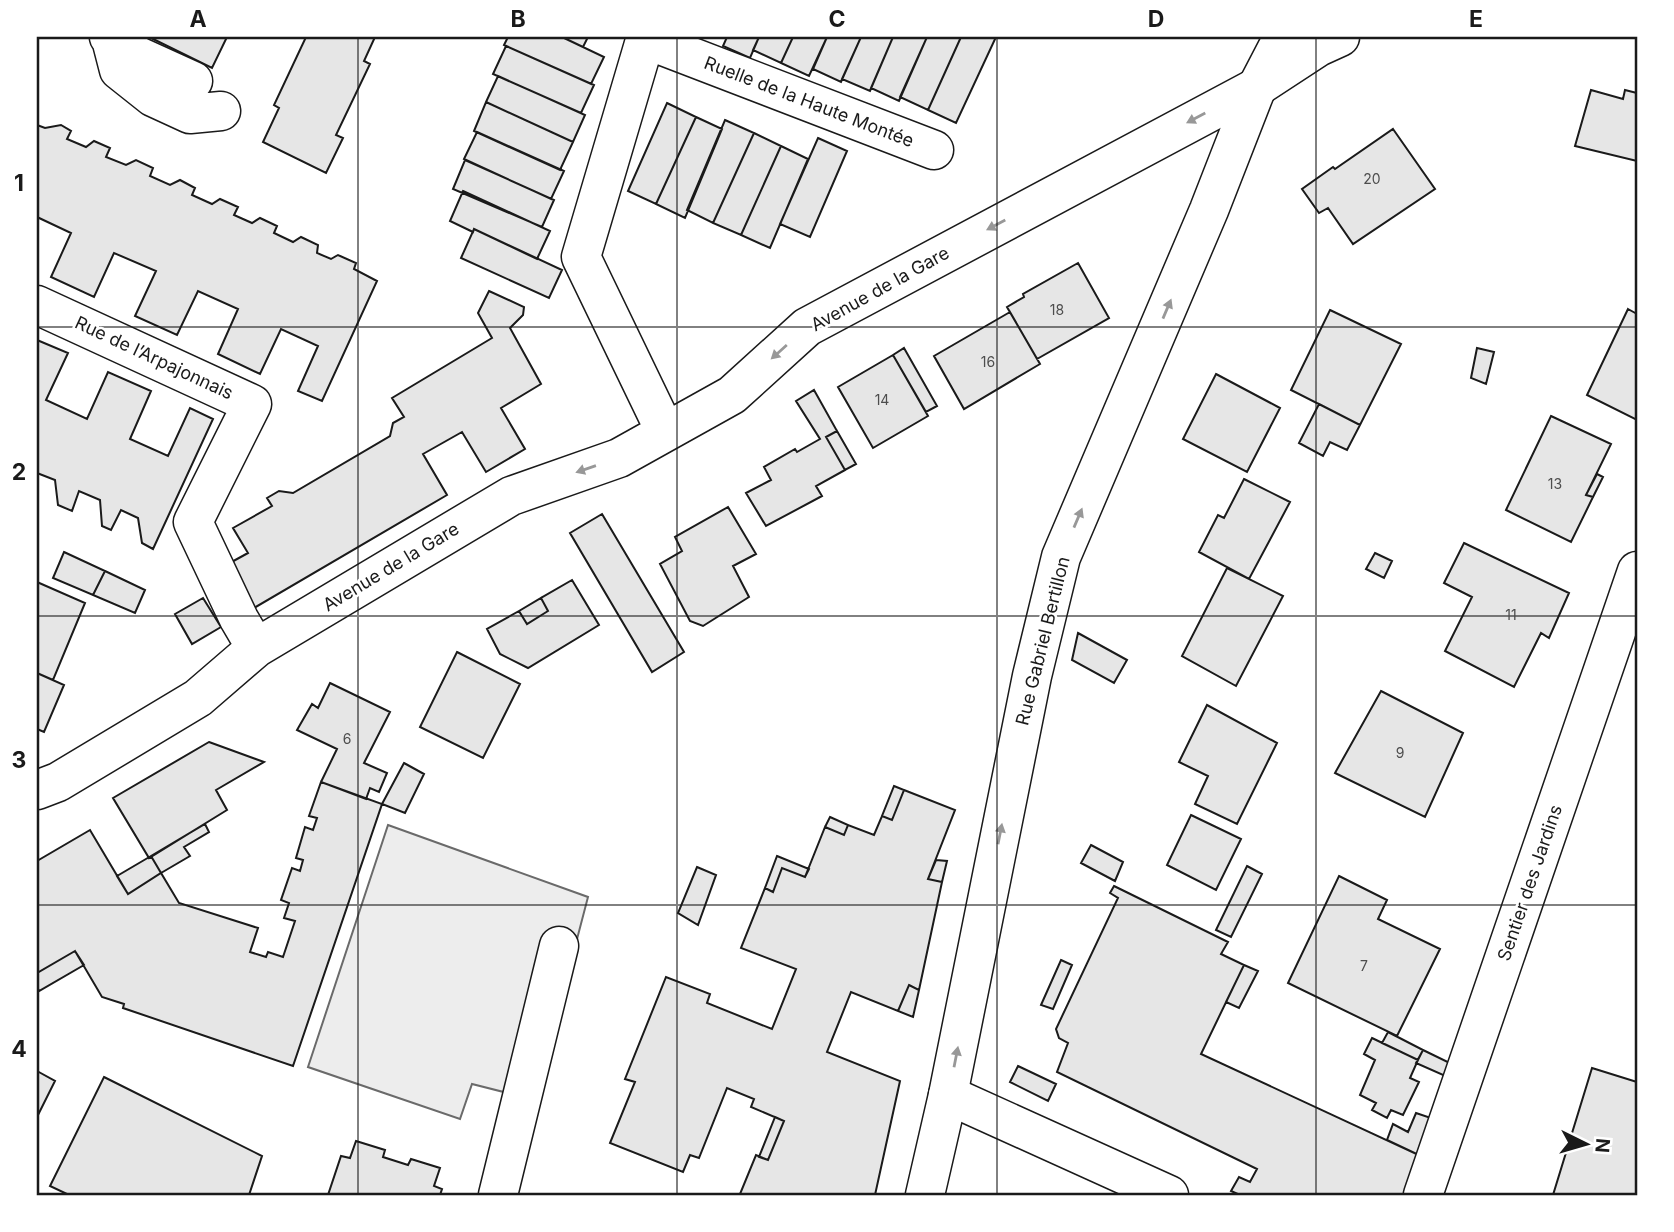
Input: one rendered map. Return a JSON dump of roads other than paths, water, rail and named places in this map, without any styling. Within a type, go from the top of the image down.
[{"type":"street","name":"Rue Gabriel Bertillon","points":[[925,1195],[948,1096],[1032,676],[1061,557],[1209,210],[1257,87],[1283,37]]},
{"type":"street","name":"Avenue de la Gare","points":[[37,790],[58,782],[198,698],[256,648],[511,496],[619,458],[732,395],[807,327],[1257,87],[1318,47],[1340,37]]},
{"type":"street","points":[[110,38],[138,56],[192,80]]},
{"type":"street","points":[[110,38],[119,70],[152,97],[190,114],[220,111]]},
{"type":"street","name":"Ruelle de la Haute Montée","points":[[665,431],[581,257],[646,38],[934,150]]},
{"type":"street","name":"Rue de l’Arpajonnais","points":[[37,304],[252,404],[193,523],[239,619],[256,648]]},
{"type":"street","name":"Sentier des Jardins","points":[[1423,1195],[1637,570]]},
{"type":"street","points":[[498,1195],[559,946]]},
{"type":"street","points":[[948,1096],[1169,1195]]}]
